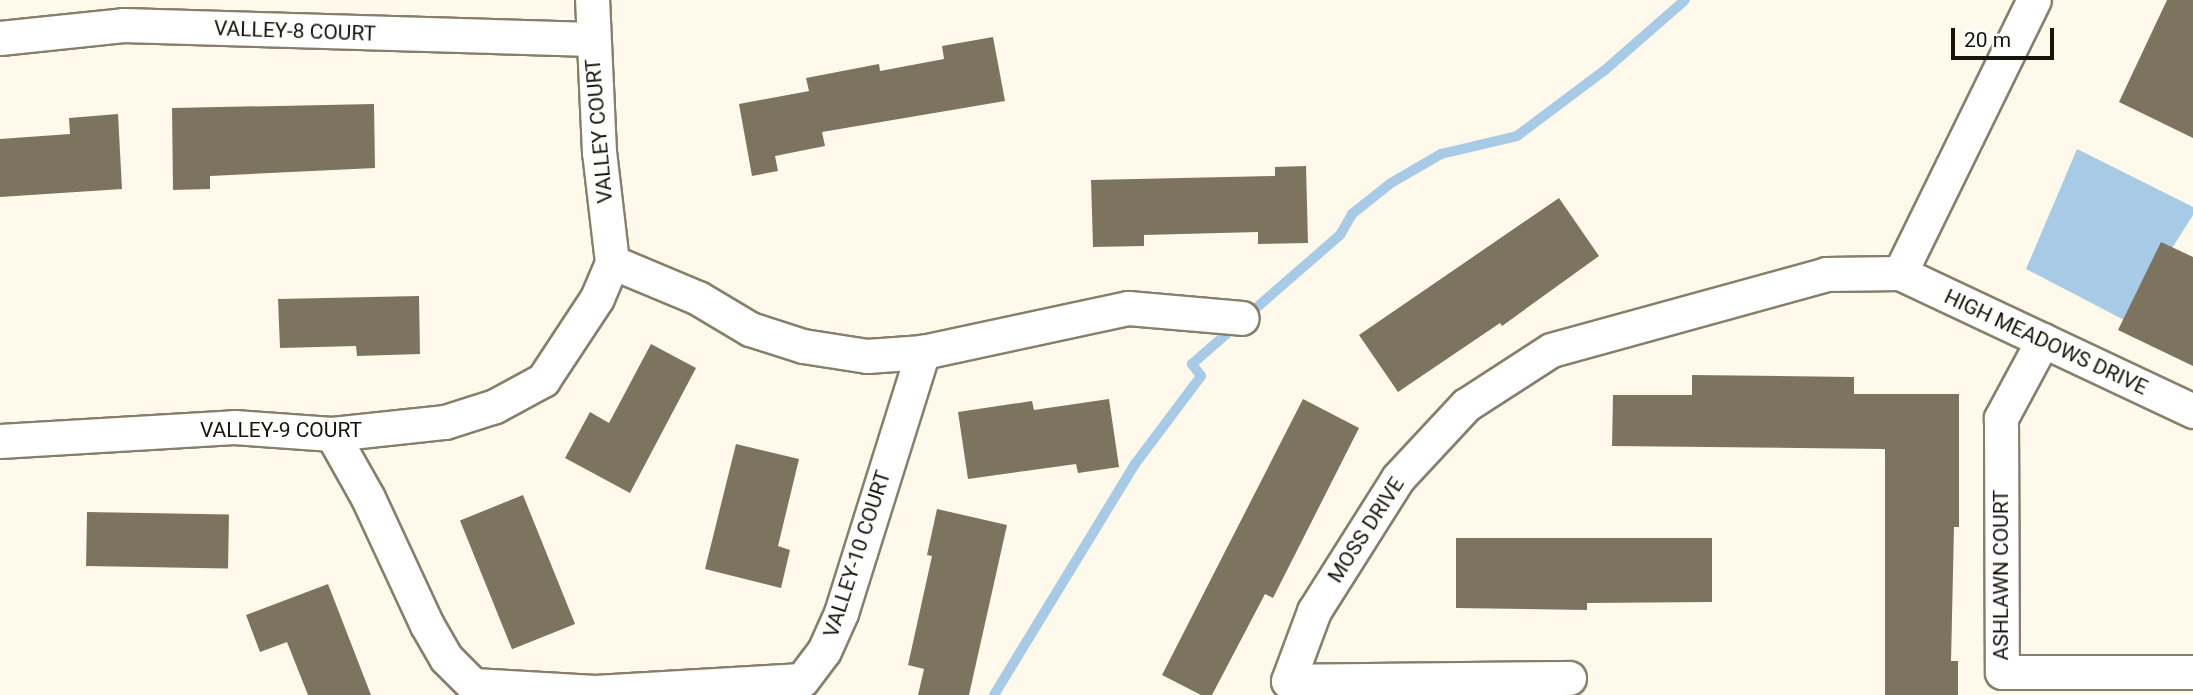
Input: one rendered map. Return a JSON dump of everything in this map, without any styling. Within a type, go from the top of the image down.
[{"type":"street","name":"VALLEY COURT","points":[[592,0],[591,39],[611,262]]},
{"type":"street","points":[[1900,273],[2034,0]]},
{"type":"street","name":"VALLEY-8 COURT","points":[[0,38],[123,25],[591,39]]},
{"type":"street","points":[[611,262],[698,298],[750,329],[803,346],[867,356],[923,352],[1128,308],[1242,317]]},
{"type":"street","name":"VALLEY-9 COURT","points":[[0,441],[234,427],[332,434],[445,422],[495,406],[543,380],[597,298],[611,262]]},
{"type":"street","name":"HIGH MEADOWS DRIVE","points":[[1900,273],[2193,411]]},
{"type":"street","name":"MOSS DRIVE","points":[[1569,678],[1288,681],[1314,611],[1398,478],[1466,405],[1551,350],[1826,274],[1900,273]]},
{"type":"street","name":"ASHLAWN COURT","points":[[2043,340],[2001,418],[2002,672],[2193,671]]},
{"type":"street","name":"VALLEY-10 COURT","points":[[332,434],[368,498],[446,658],[473,685],[595,692],[802,680],[824,652],[841,613],[923,352]]},
{"type":"water","points":[[2077,149],[2193,207],[2193,215],[2126,321],[2026,269]]},
{"type":"building","points":[[2167,0],[2193,0],[2193,138],[2119,102]]},
{"type":"building","points":[[993,37],[1005,101],[822,132],[825,146],[775,156],[778,171],[752,176],[739,104],[809,91],[806,78],[879,64],[880,71],[944,59],[942,46]]},
{"type":"building","points":[[374,104],[375,168],[210,176],[210,189],[173,190],[172,108]]},
{"type":"building","points":[[118,114],[122,189],[0,197],[0,139],[70,134],[69,118]]},
{"type":"building","points":[[1306,166],[1308,243],[1258,244],[1258,232],[1144,235],[1144,246],[1093,247],[1091,180],[1275,176],[1275,167]]},
{"type":"building","points":[[1559,198],[1599,256],[1502,326],[1500,323],[1398,392],[1359,335]]},
{"type":"building","points":[[2161,242],[2193,257],[2193,366],[2118,330]]},
{"type":"building","points":[[419,296],[420,354],[357,356],[356,346],[280,348],[278,299]]},
{"type":"building","points":[[651,344],[696,368],[630,493],[565,458],[590,412],[609,423]]},
{"type":"building","points":[[1692,375],[1854,377],[1854,394],[1959,394],[1959,527],[1954,527],[1951,661],[1958,661],[1958,695],[1885,695],[1885,449],[1612,446],[1613,395],[1692,395]]},
{"type":"building","points":[[1109,399],[1119,467],[1078,473],[1076,464],[968,479],[958,412],[1032,401],[1034,410]]},
{"type":"building","points":[[1303,399],[1359,428],[1273,598],[1265,594],[1212,695],[1201,695],[1162,675]]},
{"type":"building","points":[[736,444],[799,459],[778,546],[790,550],[781,588],[705,569]]},
{"type":"building","points":[[523,495],[575,624],[512,649],[460,520]]},
{"type":"building","points":[[937,509],[1007,525],[969,695],[918,695],[924,669],[908,665],[932,556],[927,555]]},
{"type":"building","points":[[87,512],[229,514],[228,568],[86,566]]},
{"type":"building","points":[[1456,538],[1712,538],[1712,602],[1587,603],[1587,610],[1456,608]]},
{"type":"building","points":[[328,584],[371,695],[308,695],[287,642],[260,652],[246,615]]},
{"type":"waterway","points":[[994,695],[1135,464],[1201,376],[1192,364],[1340,235],[1352,214],[1391,183],[1441,154],[1517,136],[1605,70],[1685,0]]}]
